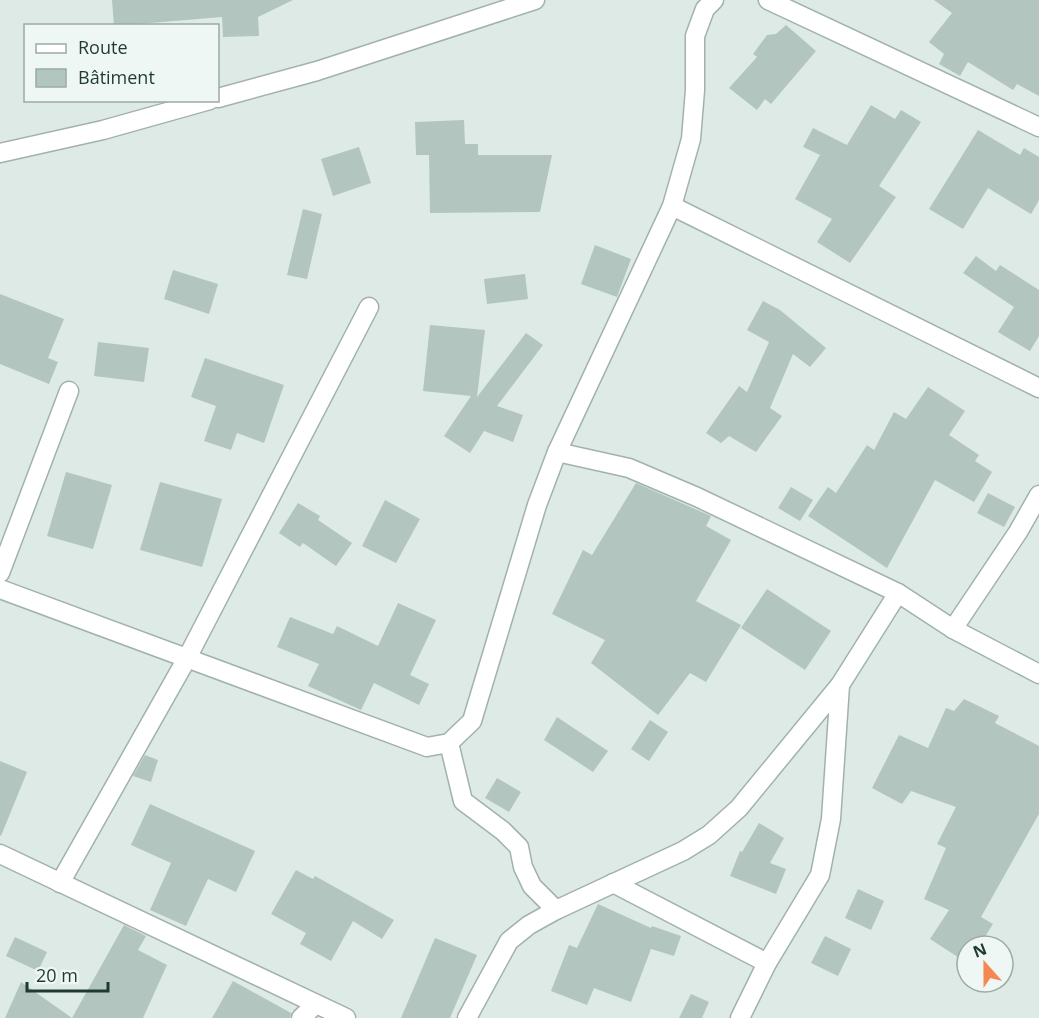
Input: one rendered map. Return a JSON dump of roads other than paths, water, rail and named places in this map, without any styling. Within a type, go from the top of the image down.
[{"type":"street","points":[[219,98],[317,71],[535,0]]},
{"type":"street","points":[[0,589],[186,660],[427,747],[450,743],[472,721],[537,505],[557,452],[672,206],[691,139],[695,90],[695,36],[705,9],[714,0]]},
{"type":"street","points":[[768,0],[1039,127]]},
{"type":"street","points":[[0,153],[103,130],[203,102]]},
{"type":"street","points":[[672,206],[1039,388]]},
{"type":"street","points":[[60,883],[186,660],[369,307]]},
{"type":"street","points":[[0,573],[69,391]]},
{"type":"street","points":[[557,452],[629,468],[698,497],[898,593],[954,629],[1039,674]]},
{"type":"street","points":[[954,629],[1018,532],[1039,495]]},
{"type":"street","points":[[467,1018],[509,941],[529,925],[556,909],[683,851],[710,835],[739,808],[840,685],[898,593]]},
{"type":"street","points":[[740,1018],[767,963],[820,875],[831,819],[840,685]]},
{"type":"street","points":[[450,743],[463,801],[503,831],[519,847],[523,867],[532,886],[556,909]]},
{"type":"street","points":[[0,854],[346,1018]]},
{"type":"street","points":[[613,883],[767,963]]},
{"type":"street","points":[[301,1018],[315,1005]]}]
